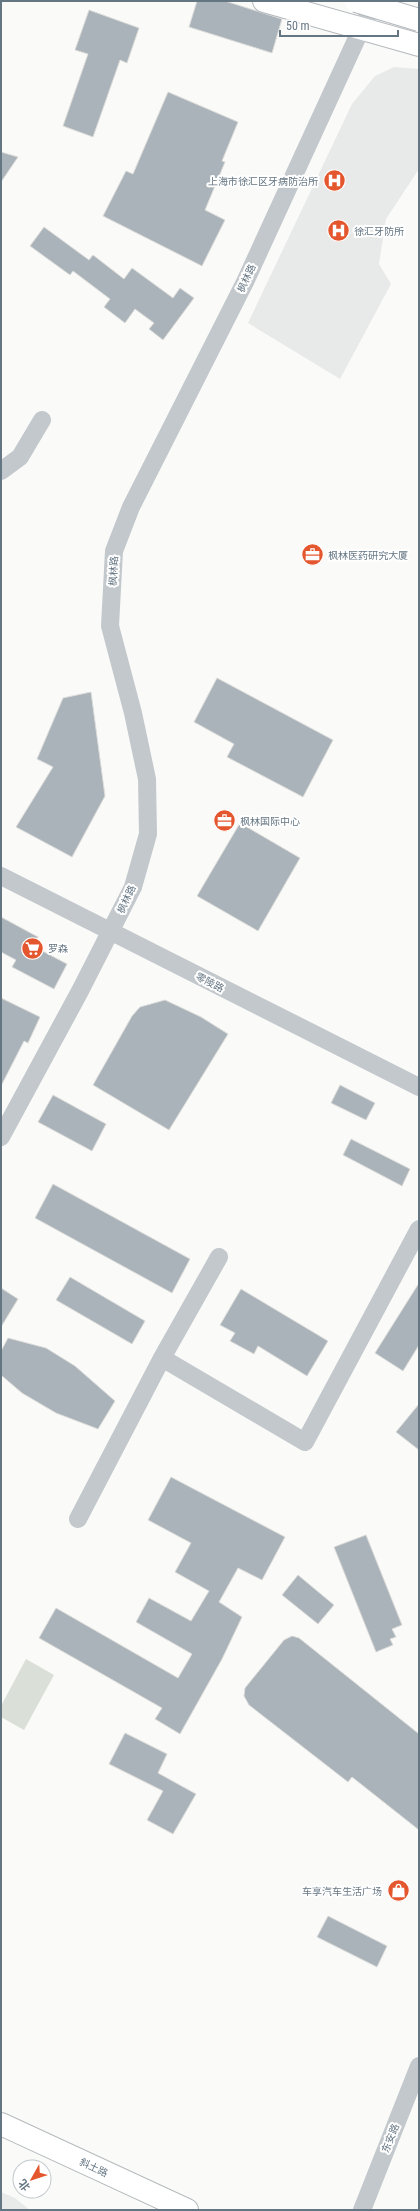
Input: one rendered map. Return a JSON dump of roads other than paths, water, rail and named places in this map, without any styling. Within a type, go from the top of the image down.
[{"type":"main road","points":[[264,1],[419,45]]},
{"type":"main road","points":[[356,1],[419,20]]},
{"type":"main road","name":"斜土路","points":[[1,2124],[187,2210]]},
{"type":"street","name":"枫林路","points":[[1,1137],[133,887],[148,834],[147,779],[133,713],[110,626],[114,552],[131,507],[245,282],[374,1]]},
{"type":"street","points":[[1,472],[20,457],[42,420]]},
{"type":"street","name":"零陵路","points":[[1,876],[110,933],[419,1087]]},
{"type":"street","points":[[162,1358],[305,1442],[419,1229]]},
{"type":"street","points":[[78,1519],[162,1358],[219,1257]]},
{"type":"street","name":"东安路","points":[[362,2210],[419,2066]]},
{"type":"place","name":"上海市徐汇区牙病防治所","points":[[334,181]]},
{"type":"place","name":"徐汇牙防所","points":[[338,231]]},
{"type":"place","name":"枫林医药研究大厦","points":[[313,555]]},
{"type":"place","name":"枫林国际中心","points":[[224,821]]},
{"type":"place","name":"罗森","points":[[32,948]]},
{"type":"place","name":"车享汽车生活广场","points":[[398,1891]]}]
